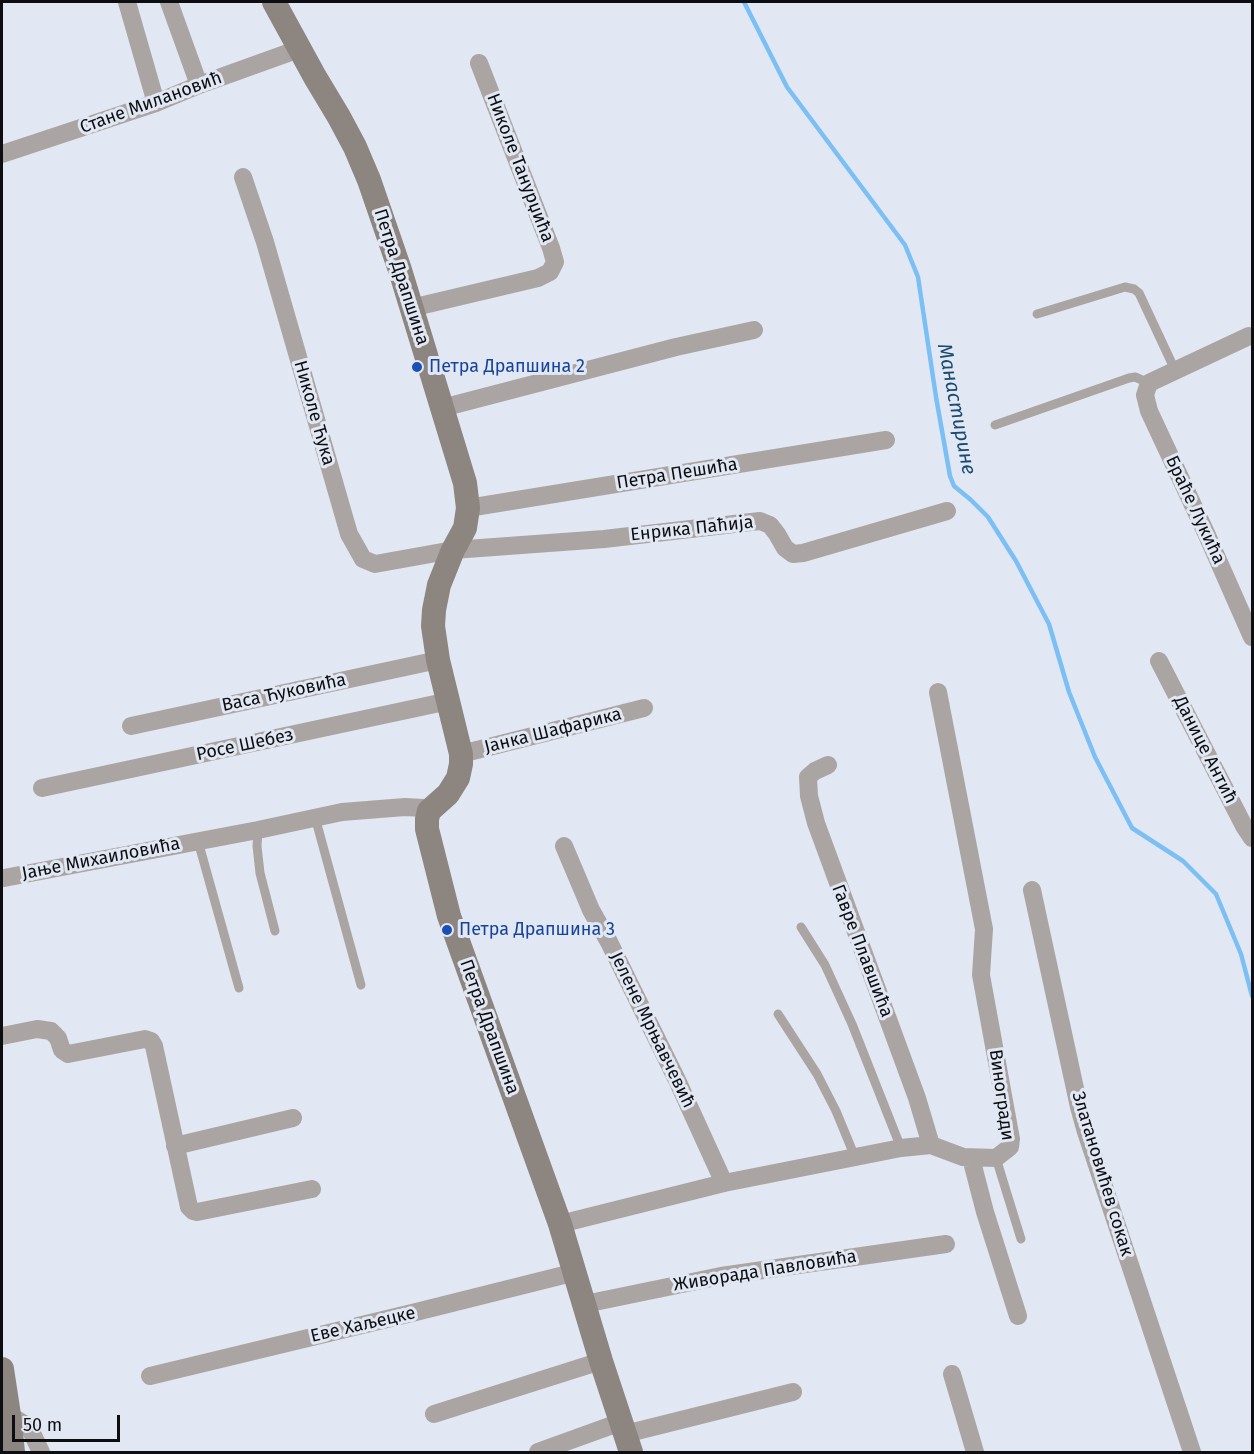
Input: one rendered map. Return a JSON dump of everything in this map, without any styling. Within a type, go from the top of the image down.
[{"type":"street","points":[[127,2],[156,103]]},
{"type":"street","points":[[169,2],[199,85]]},
{"type":"street","name":"Петра Драпшина","points":[[274,2],[359,155],[400,270],[465,483],[468,508],[465,528],[439,585],[433,626],[438,660],[461,754],[458,778],[448,794],[429,811],[427,829],[449,916],[560,1224],[601,1362],[626,1436]]},
{"type":"street","name":"Стане Милановић","points":[[2,154],[156,103],[299,49]]},
{"type":"street","name":"Николе Танурџића","points":[[411,308],[538,278],[550,272],[555,262],[479,63]]},
{"type":"street","name":"Николе Ћука","points":[[243,177],[265,242],[349,534],[355,547],[363,559],[375,564],[453,550]]},
{"type":"street","points":[[442,408],[676,347],[754,330]]},
{"type":"street","points":[[1149,383],[1249,336]]},
{"type":"street","name":"Браће Лукића","points":[[1149,383],[1145,395],[1149,411],[1252,637]]},
{"type":"street","name":"Петра Пешића","points":[[468,508],[886,440]]},
{"type":"street","name":"Енрика Паћија","points":[[453,550],[604,539],[760,521],[770,525],[785,548],[793,554],[947,511]]},
{"type":"street","name":"Васа Ћуковића","points":[[130,726],[438,660]]},
{"type":"street","name":"Данице Антић","points":[[1159,661],[1252,838]]},
{"type":"street","name":"Виногради","points":[[931,1144],[955,1155],[971,1158],[996,1158],[1010,1147],[1011,1139],[981,975],[984,929],[938,692]]},
{"type":"street","name":"Росе Шебез","points":[[42,788],[449,701]]},
{"type":"street","name":"Јанка Шафарика","points":[[461,754],[644,708]]},
{"type":"street","name":"Гавре Плавшића","points":[[828,765],[808,777],[809,796],[816,822],[917,1098],[931,1144]]},
{"type":"street","name":"Јање Михаиловића","points":[[4,878],[342,812],[405,807],[424,808],[429,811]]},
{"type":"street","name":"Јелене Мрњавчевић","points":[[564,846],[591,910],[677,1080],[724,1183]]},
{"type":"street","name":"Златановићев сокак","points":[[1032,890],[1086,1132],[1192,1452]]},
{"type":"street","points":[[2,1036],[37,1029],[51,1031],[57,1036],[62,1050],[68,1053],[145,1039],[151,1041],[154,1046],[189,1207],[193,1211],[312,1189]]},
{"type":"street","points":[[175,1146],[293,1118]]},
{"type":"street","points":[[560,1224],[724,1183],[931,1144]]},
{"type":"street","points":[[971,1158],[985,1212],[1018,1316]]},
{"type":"street","name":"Живорада Павловића","points":[[585,1304],[721,1276],[946,1244]]},
{"type":"street","name":"Еве Хаљецке","points":[[150,1376],[576,1272]]},
{"type":"street","points":[[434,1414],[601,1362]]},
{"type":"street","points":[[2,1369],[13,1452]]},
{"type":"street","points":[[952,1374],[975,1452]]},
{"type":"street","points":[[538,1452],[626,1436],[793,1392]]},
{"type":"street","points":[[9,1415],[31,1431],[41,1452]]},
{"type":"lane","points":[[1036,314],[1125,287],[1134,290],[1139,293],[1175,370]]},
{"type":"lane","points":[[995,424],[1129,378],[1135,377],[1149,383]]},
{"type":"lane","points":[[315,818],[361,985]]},
{"type":"lane","points":[[258,830],[258,860],[275,931]]},
{"type":"lane","name":"Јање Михаиловића","points":[[198,841],[239,988]]},
{"type":"lane","points":[[801,927],[825,965],[852,1024],[902,1148]]},
{"type":"lane","points":[[778,1014],[817,1074],[855,1157]]},
{"type":"lane","points":[[996,1158],[1021,1239]]},
{"type":"waterway","name":"Манастирине","points":[[744,2],[787,87],[905,245],[918,277],[936,397],[950,476],[954,486],[988,517],[1016,561],[1049,624],[1069,692],[1095,757],[1132,828],[1183,861],[1216,894],[1241,954],[1252,996]]},
{"type":"place","name":"Петра Драпшина 2","points":[[417,367]]},
{"type":"place","name":"Петра Драпшина 3","points":[[447,930]]}]
